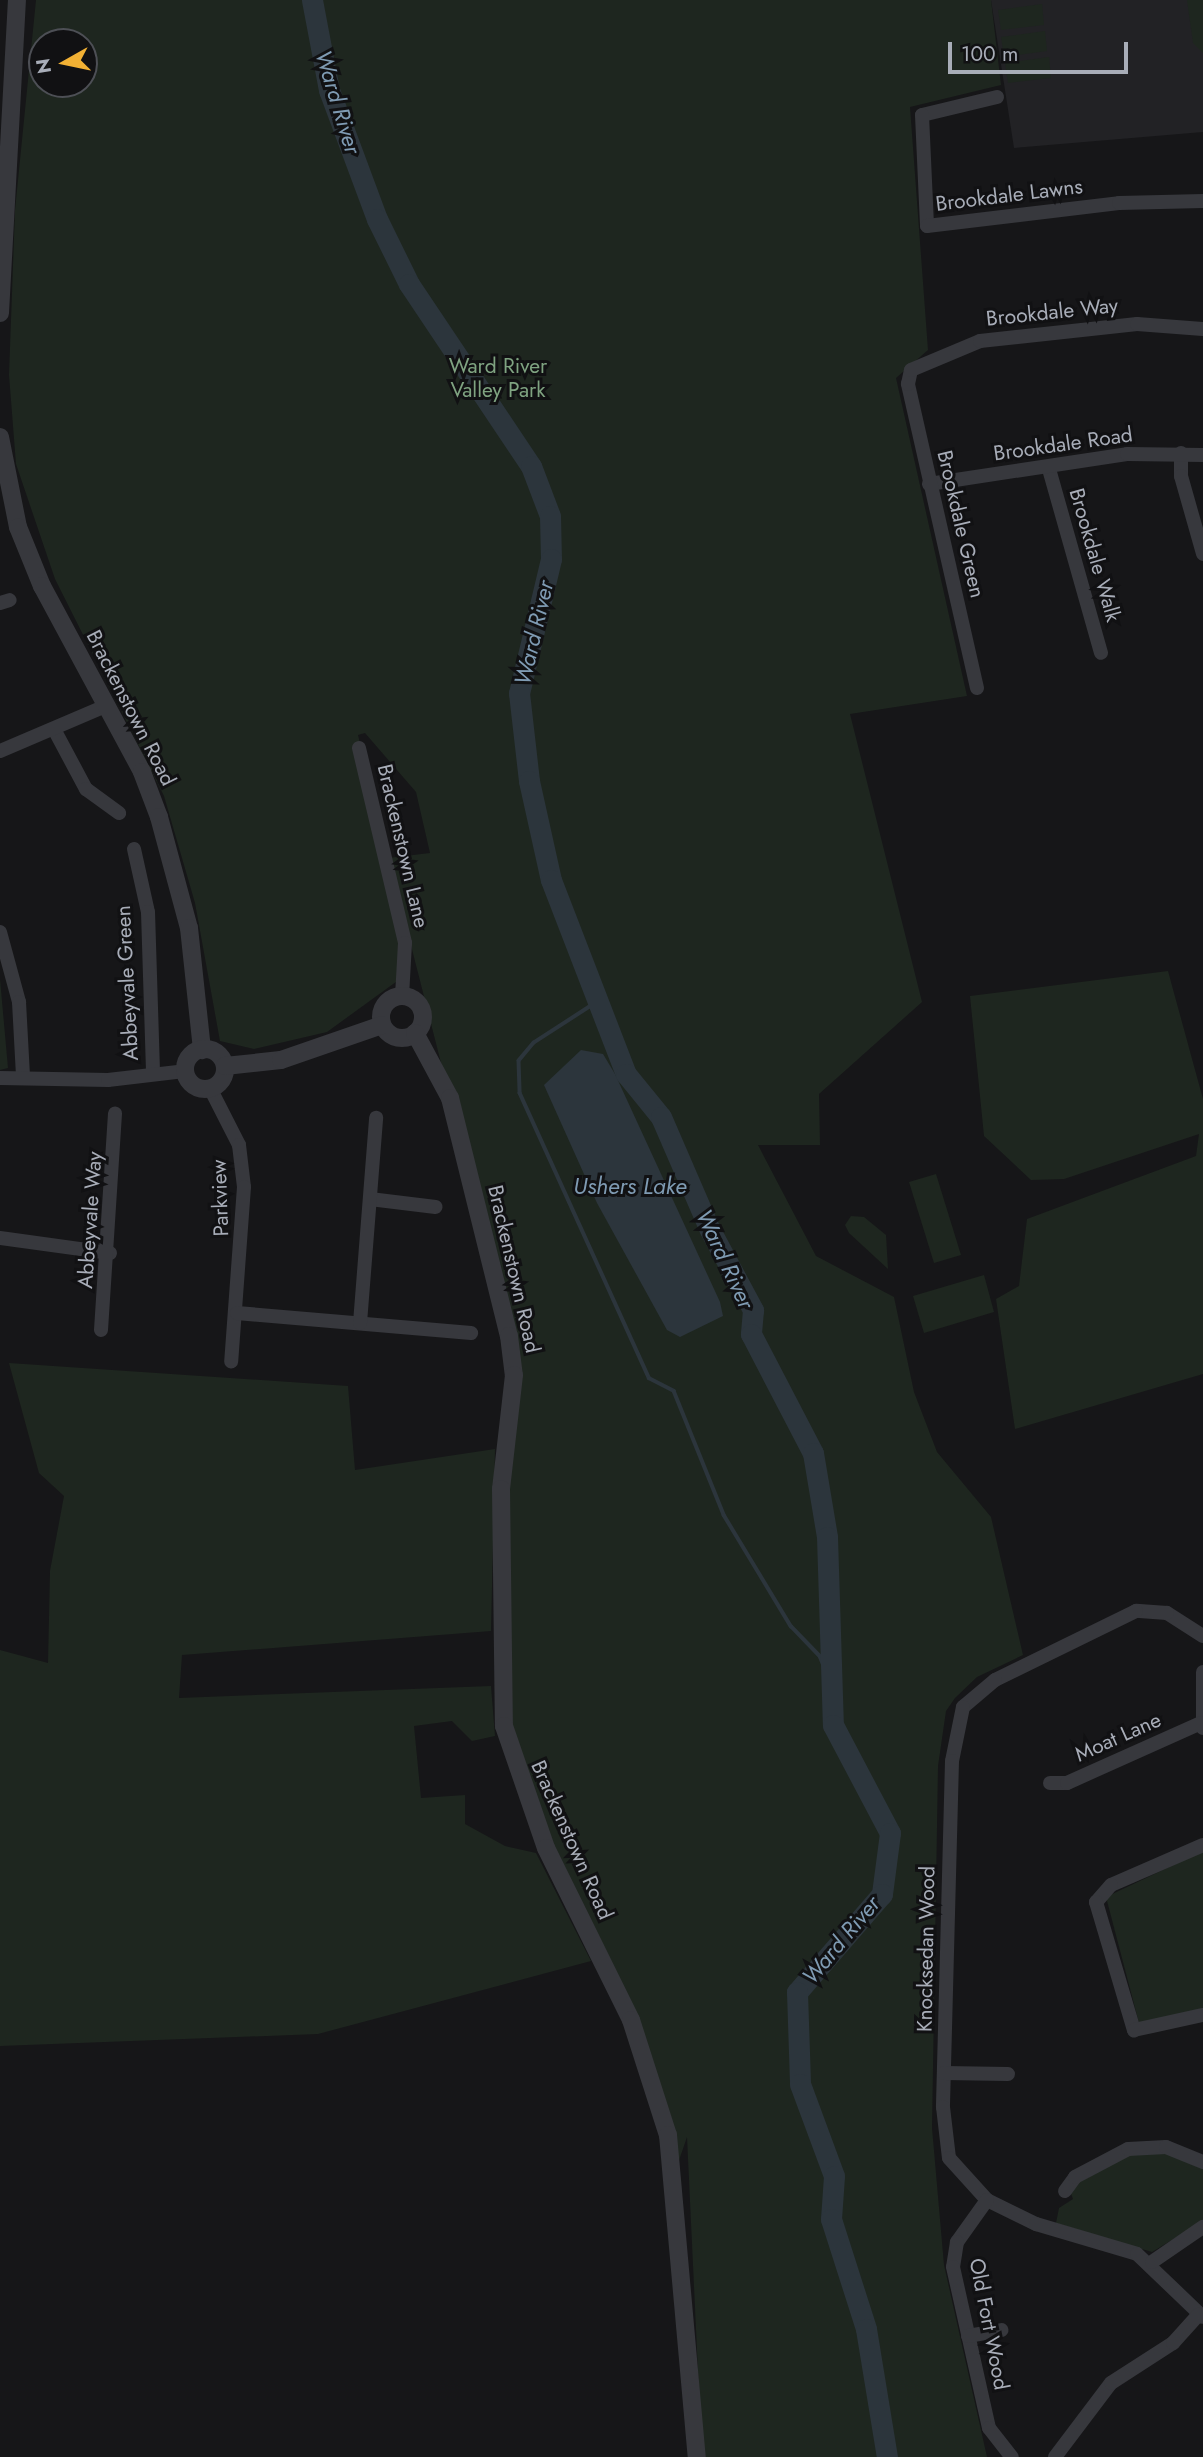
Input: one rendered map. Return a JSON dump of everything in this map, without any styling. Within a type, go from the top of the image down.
[{"type":"street","points":[[0,313],[4,152],[17,0]]},
{"type":"street","name":"Brookdale Lawns","points":[[997,97],[922,115],[927,226],[1119,203],[1203,201]]},
{"type":"street","name":"Brookdale Way","points":[[911,370],[980,341],[1137,324],[1203,329]]},
{"type":"street","name":"Brookdale Green","points":[[911,370],[908,384],[977,688]]},
{"type":"street","name":"Brackenstown Road","points":[[0,437],[26,548],[142,772],[177,875],[197,980],[202,1049]]},
{"type":"street","points":[[1181,453],[1184,489],[1203,554]]},
{"type":"street","name":"Brookdale Road","points":[[929,484],[1049,469],[1126,454],[1203,455]]},
{"type":"street","name":"Brookdale Walk","points":[[1049,469],[1101,653]]},
{"type":"street","points":[[0,751],[55,731],[108,705]]},
{"type":"street","points":[[55,731],[86,789],[119,813]]},
{"type":"street","name":"Brackenstown Lane","points":[[359,748],[405,943],[402,996]]},
{"type":"street","name":"Abbeyvale Green","points":[[134,849],[148,912],[153,1074]]},
{"type":"street","points":[[0,932],[19,1002],[23,1076]]},
{"type":"street","points":[[402,996],[421,1007],[415,1033],[397,1037],[382,1025],[384,1005],[402,996]]},
{"type":"street","points":[[225,1066],[281,1060],[382,1025]]},
{"type":"street","name":"Brackenstown Road","points":[[415,1033],[450,1098],[509,1336],[514,1375],[502,1489],[504,1726],[546,1848],[631,2020],[668,2135],[697,2457]]},
{"type":"street","points":[[202,1049],[214,1051],[225,1066],[220,1082],[210,1088],[191,1083],[186,1071],[191,1055],[202,1049]]},
{"type":"street","points":[[0,1078],[23,1076],[108,1080],[186,1071]]},
{"type":"street","name":"Parkview","points":[[210,1088],[239,1145],[244,1187],[237,1313],[231,1362]]},
{"type":"street","name":"Abbeyvale Way","points":[[101,1330],[110,1254],[115,1113]]},
{"type":"street","points":[[360,1323],[376,1118]]},
{"type":"street","points":[[370,1199],[436,1207]]},
{"type":"street","points":[[0,1238],[110,1254]]},
{"type":"street","points":[[237,1313],[428,1326],[471,1333]]},
{"type":"street","name":"Knocksedan Wood","points":[[1200,2316],[1152,2262],[987,2200],[949,2158],[944,2073],[952,1761],[963,1707],[995,1680],[1136,1611],[1167,1613],[1203,1636]]},
{"type":"street","points":[[1202,1726],[1203,1672]]},
{"type":"street","name":"Moat Lane","points":[[1050,1783],[1067,1783],[1202,1726]]},
{"type":"street","points":[[1203,1845],[1111,1885],[1096,1902],[1134,2030],[1203,2015]]},
{"type":"street","points":[[944,2073],[1008,2074]]},
{"type":"street","points":[[1065,2191],[1075,2177],[1128,2149],[1166,2147],[1203,2162]]},
{"type":"street","name":"Old Fort Wood","points":[[987,2200],[954,2253],[968,2336],[992,2438],[1012,2457]]},
{"type":"street","points":[[1152,2262],[1203,2227]]},
{"type":"street","points":[[1055,2457],[1105,2389],[1173,2343],[1200,2316]]},
{"type":"street","points":[[968,2336],[1001,2330]]},
{"type":"shaded area","points":[[991,0],[1203,0],[1203,132],[1014,148]]},
{"type":"green space","name":"Ward River Valley Park","points":[[36,0],[991,0],[1001,85],[910,107],[928,350],[896,378],[967,696],[850,714],[922,1002],[819,1094],[820,1145],[758,1145],[816,1256],[894,1297],[914,1392],[937,1452],[991,1517],[1023,1655],[977,1677],[955,1698],[946,1711],[938,1766],[932,2128],[944,2265],[987,2457],[702,2457],[687,2137],[675,2172],[634,2027],[546,1848],[501,1687],[514,1375],[496,1278],[393,875],[406,943],[400,979],[327,1032],[254,1049],[220,1041],[195,903],[164,796],[55,579],[16,464],[9,375],[15,210],[28,80],[28,98],[98,98],[98,28],[33,28]],"holes":[[[365,733],[416,792],[430,853],[388,858],[358,735]]]},
{"type":"green space","points":[[1187,0],[1203,0],[1203,53],[1193,43]]},
{"type":"green space","points":[[1042,4],[1044,25],[1001,30],[998,10]]},
{"type":"green space","points":[[1045,31],[1047,51],[1004,57],[1001,37]]},
{"type":"green space","points":[[1049,57],[1051,78],[1008,83],[1005,63]]},
{"type":"green space","points":[[1168,971],[1203,1099],[1203,1374],[1015,1429],[996,1299],[1019,1286],[1027,1219],[1196,1156],[1199,1134],[1064,1179],[1031,1180],[984,1136],[970,996]]},
{"type":"green space","points":[[0,979],[8,1068],[0,1070]]},
{"type":"green space","points":[[936,1174],[961,1255],[934,1263],[909,1182]]},
{"type":"green space","points":[[851,1216],[864,1217],[886,1235],[888,1269],[849,1233],[845,1225]]},
{"type":"green space","points":[[984,1275],[994,1312],[924,1333],[913,1296]]},
{"type":"green space","points":[[9,1363],[348,1386],[355,1470],[495,1449],[491,1631],[182,1655],[179,1698],[491,1686],[495,1736],[472,1741],[452,1721],[414,1726],[421,1798],[465,1795],[465,1824],[505,1846],[536,1853],[591,1961],[318,2034],[0,2046],[0,1650],[48,1663],[50,1571],[64,1496],[39,1473]]},
{"type":"green space","points":[[1203,1851],[1203,2009],[1139,2023],[1106,1897]]},
{"type":"green space","points":[[1165,2153],[1203,2169],[1203,2221],[1152,2252],[1056,2223],[1059,2208],[1073,2199],[1069,2188],[1131,2154]]},
{"type":"water","name":"Ushers Lake","points":[[581,1050],[603,1054],[615,1074],[720,1302],[723,1316],[680,1337],[667,1330],[597,1203],[544,1085]]},
{"type":"waterway","name":"Ward River","points":[[312,0],[329,90],[377,219],[409,284],[531,466],[550,516],[551,559],[519,693],[529,781],[551,880],[626,1074],[661,1117],[710,1230],[753,1310],[751,1334],[813,1453],[827,1537],[833,1725],[890,1833],[882,1894],[797,1992],[800,2084],[834,2176],[831,2219],[866,2329],[887,2457]]},
{"type":"waterway","points":[[599,1001],[534,1043],[519,1061],[520,1093],[649,1378],[674,1391],[724,1515],[791,1626],[820,1656],[833,1689]]}]
